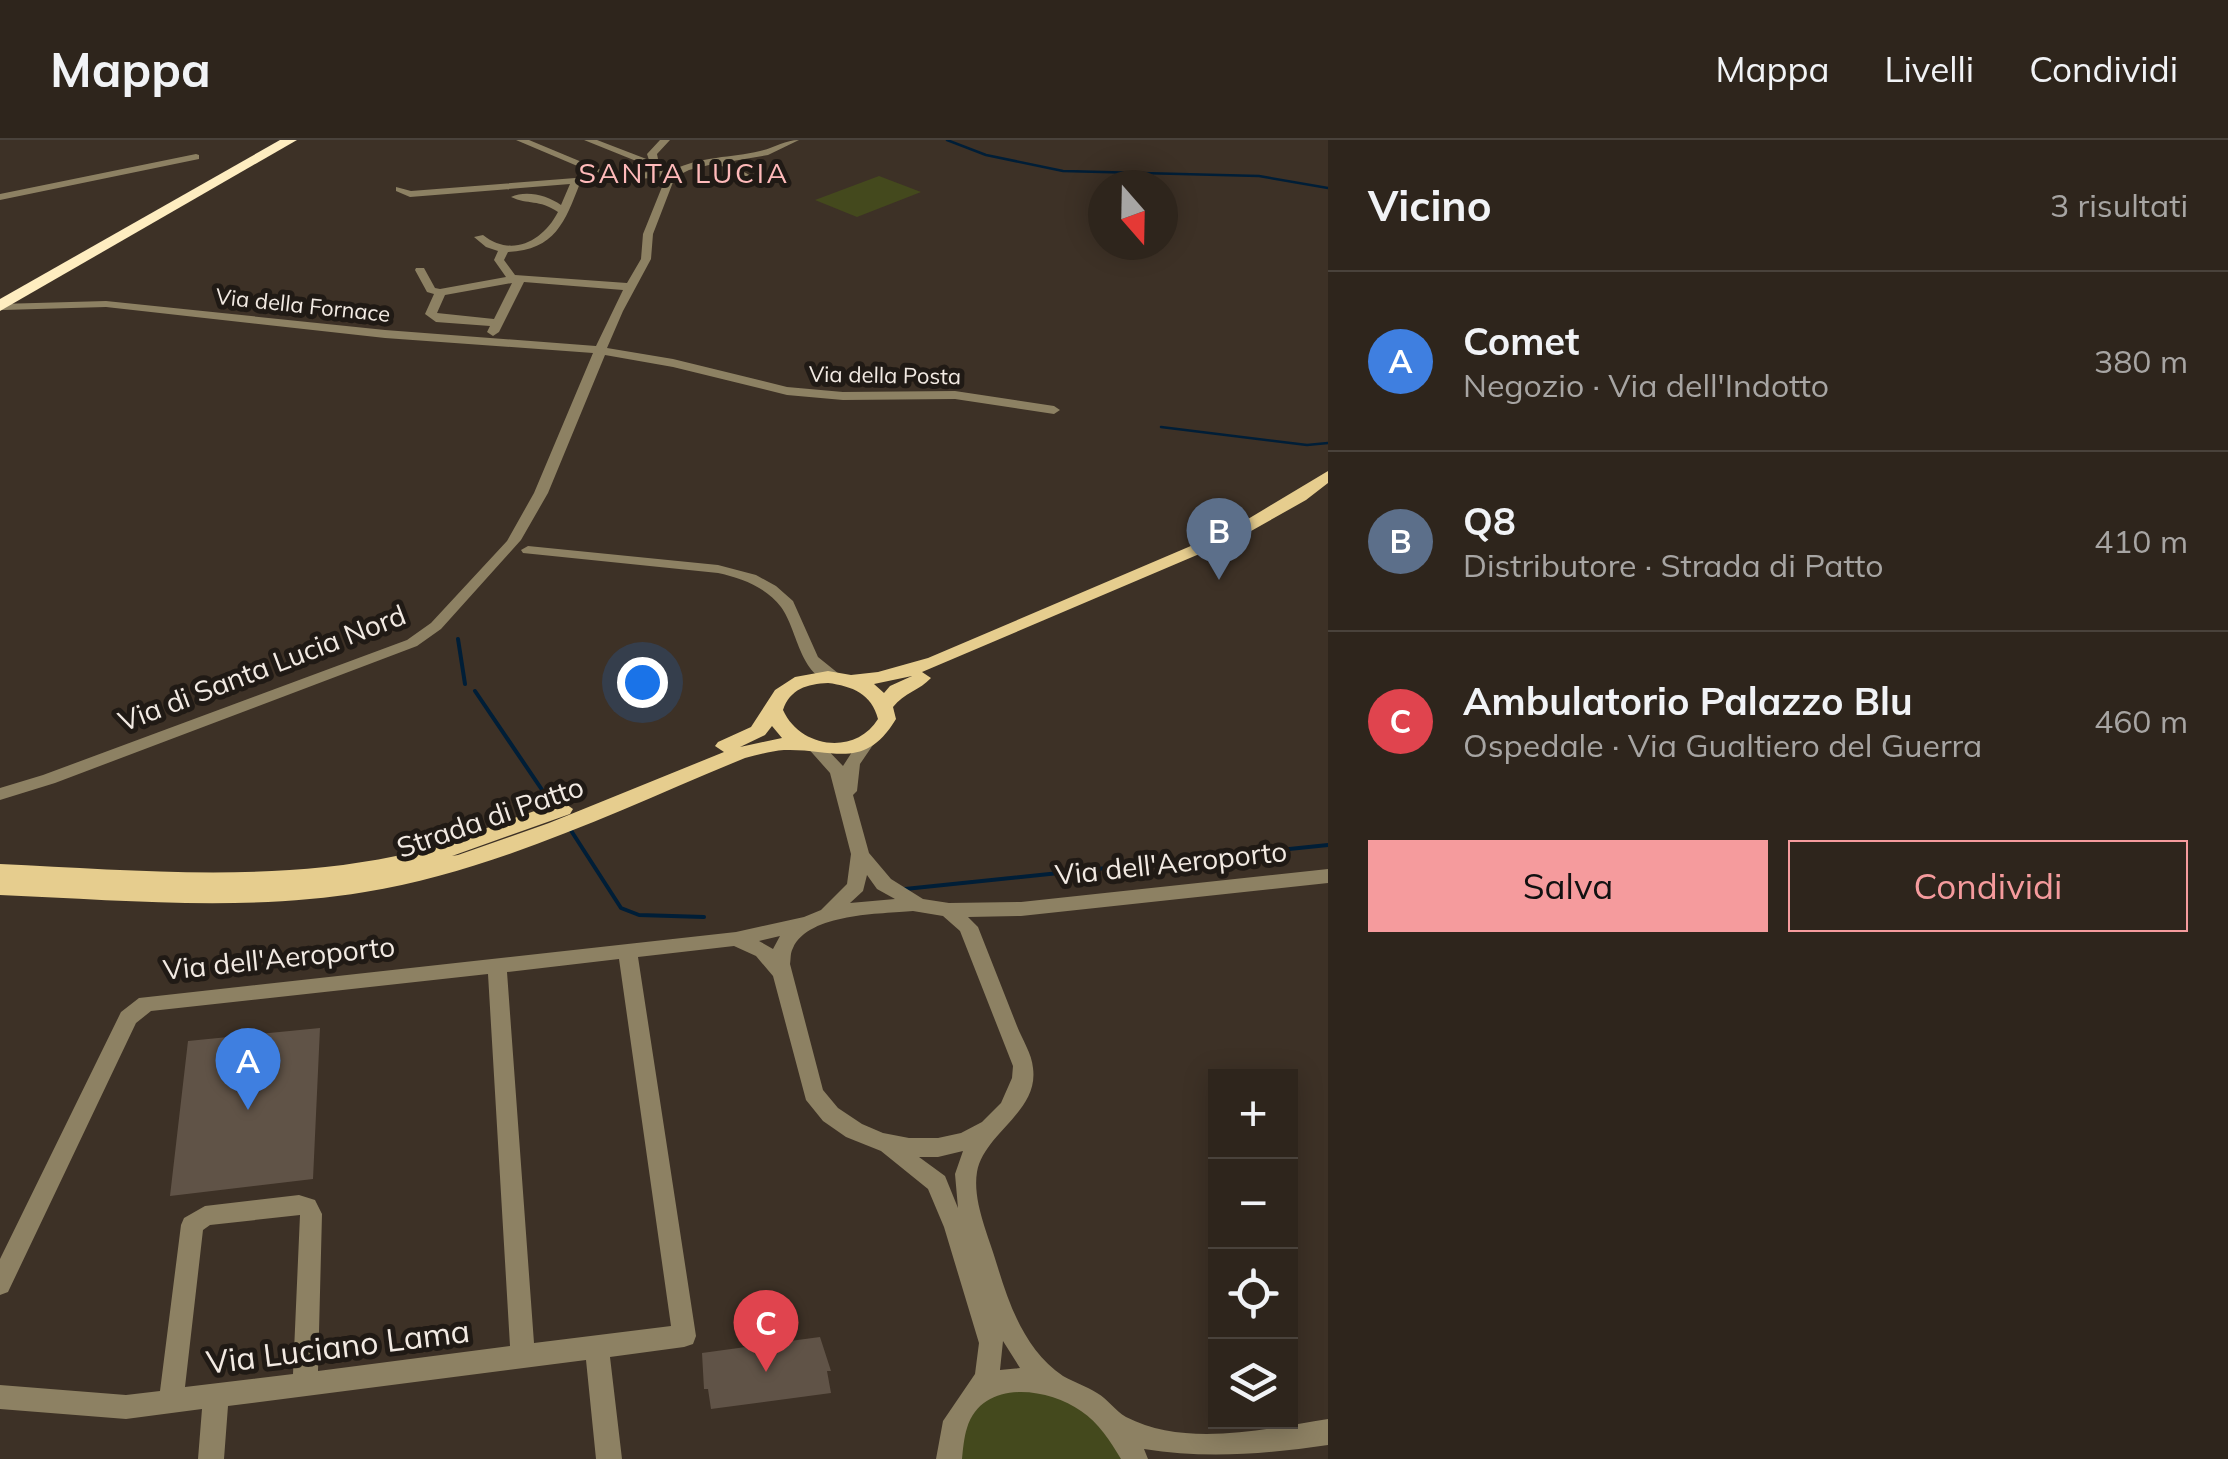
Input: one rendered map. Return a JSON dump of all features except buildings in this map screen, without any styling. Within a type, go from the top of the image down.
[{"type":"highway","points":[[1,304],[282,140]]},
{"type":"highway","points":[[19,293],[290,140]]},
{"type":"main road","points":[[843,679],[868,688],[884,705],[884,728],[867,742],[842,748],[811,746],[785,732],[774,710],[786,689],[805,680],[905,672],[1254,522],[1328,476]]},
{"type":"main road","points":[[884,705],[904,686],[1248,538],[1328,492]]},
{"type":"main road","name":"Strada di Patto","points":[[0,872],[285,878],[400,863],[521,825],[750,736],[765,725],[774,710]]},
{"type":"main road","name":"Strada di Patto","points":[[0,887],[278,893],[364,884],[436,869],[489,852],[740,754],[781,744],[811,746]]},
{"type":"street","points":[[521,140],[611,176]]},
{"type":"street","points":[[589,140],[674,173]]},
{"type":"street","points":[[655,163],[651,156],[665,140]]},
{"type":"street","points":[[398,189],[410,194],[674,173],[766,152],[794,140]]},
{"type":"street","points":[[550,152],[567,146]]},
{"type":"street","points":[[0,196],[196,157]]},
{"type":"street","points":[[721,162],[748,178]]},
{"type":"street","name":"Via di Santa Lucia Nord","points":[[0,794],[49,780],[415,642],[436,626],[524,540],[599,350],[646,260],[649,229],[674,173]]},
{"type":"street","points":[[479,237],[504,249],[528,247],[543,240],[557,227],[577,179]]},
{"type":"street","points":[[516,197],[546,199],[564,212],[578,214]]},
{"type":"street","points":[[504,249],[499,260],[508,276],[630,287]]},
{"type":"street","points":[[420,270],[430,290],[440,292],[518,279]]},
{"type":"street","points":[[489,341],[518,279]]},
{"type":"street","points":[[440,292],[433,318],[497,323]]},
{"type":"street","name":"Via della Fornace","points":[[1,304],[106,304],[162,313],[599,350]]},
{"type":"street","name":"Via della Posta","points":[[599,350],[680,364],[787,392],[963,396],[1054,410]]},
{"type":"street","points":[[524,540],[556,550],[742,575],[786,603],[814,666],[843,679]]},
{"type":"street","points":[[786,689],[801,674],[804,650]]},
{"type":"street","points":[[848,796],[852,763],[867,742]]},
{"type":"street","points":[[811,746],[838,771],[848,796],[860,854],[852,894],[827,915]]},
{"type":"street","points":[[860,854],[873,875],[890,889],[965,922],[978,946],[1024,1076],[1016,1097],[967,1164],[964,1180],[968,1202],[1012,1338],[1031,1366],[1053,1382],[1082,1394],[1117,1426],[1135,1459]]},
{"type":"street","name":"Via dell'Aeroporto","points":[[938,908],[1021,909],[1328,876]]},
{"type":"street","points":[[938,908],[827,915],[804,924],[783,946],[783,976],[816,1099],[835,1117],[923,1169],[942,1191],[991,1342],[987,1376],[956,1422],[945,1453]]},
{"type":"street","name":"Via dell'Aeroporto","points":[[978,946],[982,930],[992,920],[1021,909]]},
{"type":"street","name":"Via dell'Aeroporto","points":[[0,1284],[128,1018],[140,1006],[172,998],[736,939],[804,924]]},
{"type":"street","points":[[736,939],[763,950],[783,976]]},
{"type":"street","name":"Via Luciano Lama","points":[[0,1397],[126,1407],[684,1336],[627,950]]},
{"type":"street","points":[[497,964],[523,1356]]},
{"type":"street","points":[[886,1144],[939,1146],[990,1132]]},
{"type":"street","points":[[171,1402],[192,1225],[206,1216],[307,1207],[311,1214],[305,1385]]},
{"type":"street","points":[[596,1347],[609,1459]]},
{"type":"street","points":[[975,1396],[1011,1380],[1053,1382]]},
{"type":"street","points":[[211,1459],[216,1396]]},
{"type":"street","points":[[1117,1426],[1162,1444],[1234,1444],[1328,1432]]},
{"type":"street","points":[[1180,1459],[1234,1444]]},
{"type":"green space","points":[[879,176],[921,192],[857,217],[815,200]]},
{"type":"green space","points":[[1033,1387],[1081,1403],[1125,1459],[958,1459],[966,1428],[980,1406],[1002,1393]]},
{"type":"waterway","points":[[947,140],[986,155],[1063,171],[1259,176],[1328,188]]},
{"type":"waterway","points":[[1161,427],[1307,445],[1328,443]]},
{"type":"waterway","points":[[458,639],[465,684]]},
{"type":"waterway","points":[[475,691],[553,806]]},
{"type":"waterway","points":[[570,829],[621,908],[639,915],[704,917]]},
{"type":"waterway","points":[[905,889],[1328,845]]},
{"type":"place","name":"Q8","points":[[1219,580]]},
{"type":"place","name":"Comet","points":[[248,1110]]},
{"type":"place","name":"Ambulatorio Palazzo Blu","points":[[766,1372]]},
{"type":"district","name":"SANTA LUCIA","points":[[684,173]]}]
